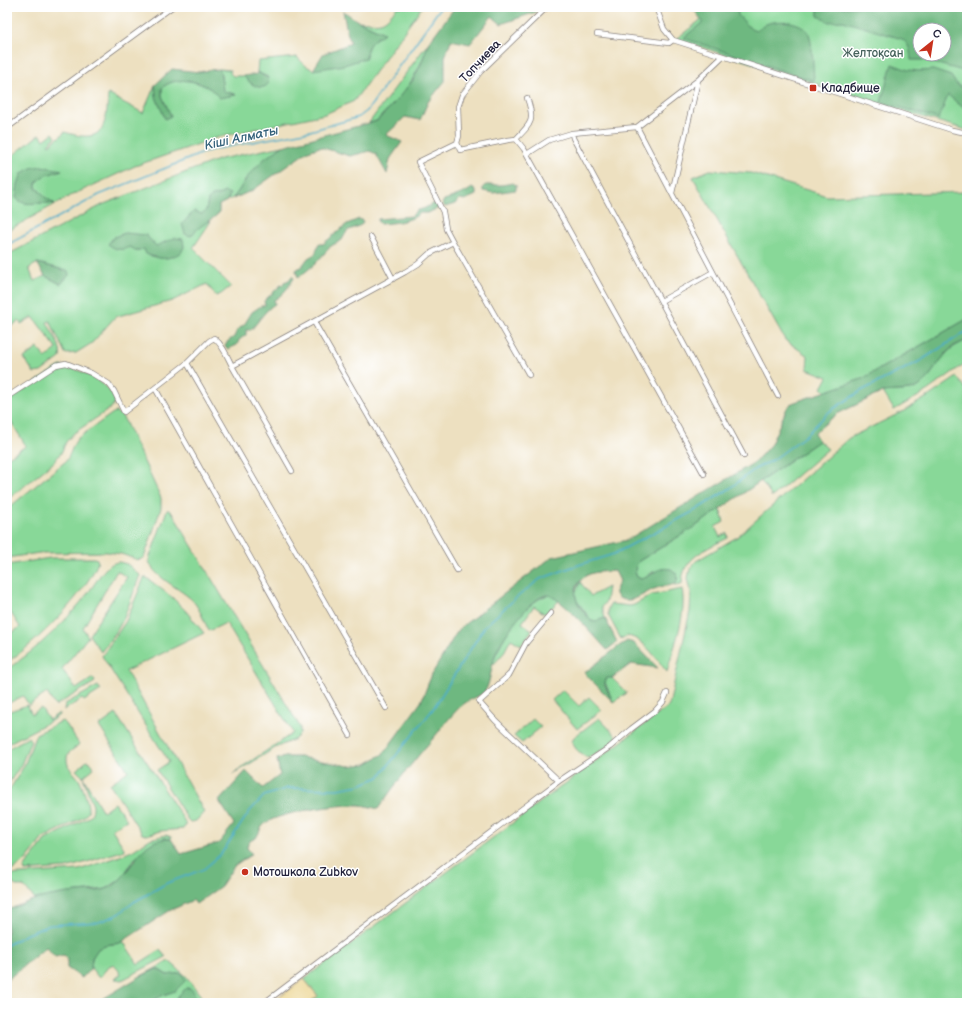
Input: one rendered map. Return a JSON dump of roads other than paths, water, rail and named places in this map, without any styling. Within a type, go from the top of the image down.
[{"type":"street","points":[[7,128],[172,7]]},
{"type":"street","name":"Топчиева","points":[[457,143],[459,136],[458,107],[462,95],[481,71],[547,7]]},
{"type":"street","points":[[656,7],[664,29],[673,40],[952,130],[967,133]]},
{"type":"street","points":[[597,34],[669,43],[673,40]]},
{"type":"street","points":[[527,154],[549,140],[572,133],[637,127],[698,80],[722,57]]},
{"type":"street","points":[[672,193],[698,80]]},
{"type":"street","points":[[526,98],[531,110],[531,120],[528,127],[516,139],[460,150],[457,143],[418,162],[443,212],[446,228],[452,242],[529,375]]},
{"type":"street","points":[[637,127],[778,396]]},
{"type":"street","points":[[572,133],[573,138],[744,456]]},
{"type":"street","points":[[516,139],[527,154],[704,474]]},
{"type":"street","points":[[371,237],[393,279]]},
{"type":"street","points":[[232,366],[393,279],[418,264],[429,254],[452,242]]},
{"type":"street","points":[[661,301],[713,272]]},
{"type":"street","points":[[314,322],[457,570]]},
{"type":"street","points":[[7,397],[56,365],[66,363],[109,384],[124,412],[187,362],[214,338],[225,351],[232,366],[292,471]]},
{"type":"street","points":[[187,362],[386,708]]},
{"type":"street","points":[[155,388],[350,735]]},
{"type":"street","points":[[550,614],[526,643],[509,675],[479,702],[495,720],[559,781]]},
{"type":"street","points":[[264,1003],[559,781],[610,747],[655,711],[667,693]]},
{"type":"waterway","name":"Кіші Алматы","points":[[7,245],[99,195],[208,151],[310,131],[359,117],[367,111],[441,7]]},
{"type":"waterway","points":[[7,945],[27,934],[50,925],[99,922],[117,915],[134,902],[167,883],[204,869],[221,854],[250,811],[264,796],[288,788],[337,789],[360,785],[379,777],[433,709],[485,626],[540,579],[614,554],[696,510],[729,489],[755,469],[773,460],[805,436],[830,411],[861,391],[920,361],[967,331]]},
{"type":"place","name":"Кладбище","points":[[813,88]]},
{"type":"place","name":"Мотошкола Zubkov","points":[[245,872]]},
{"type":"park label","name":"Желтоқсан","points":[[873,53]]}]
